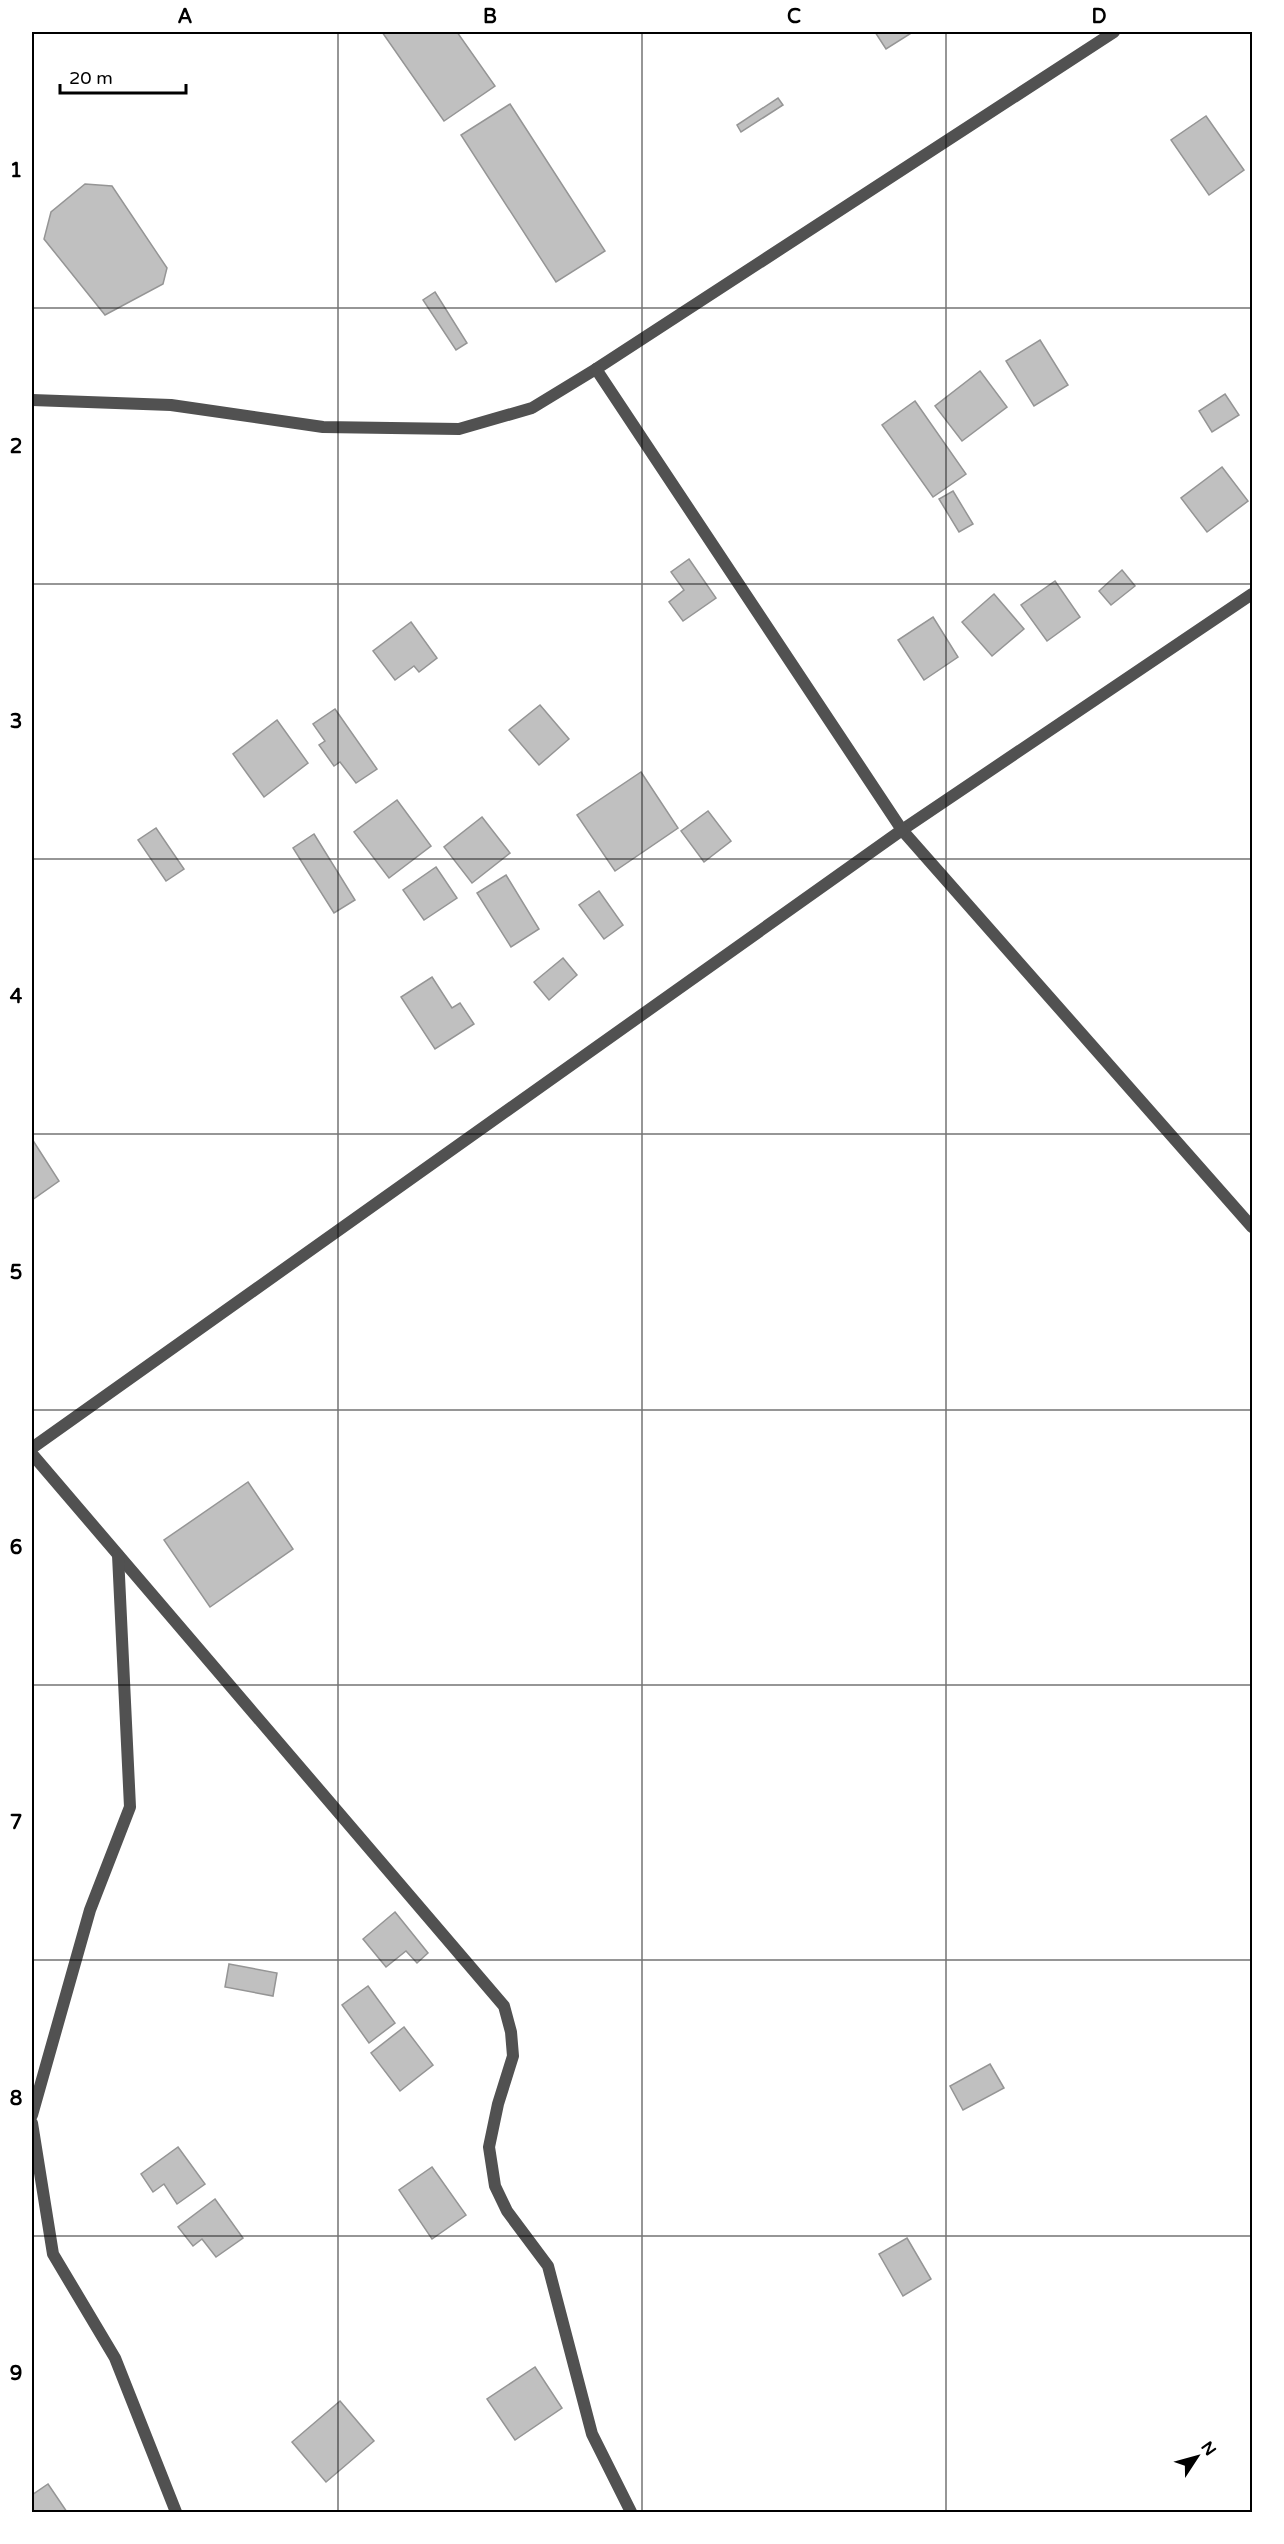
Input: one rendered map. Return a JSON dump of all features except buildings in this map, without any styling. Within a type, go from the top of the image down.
[{"type":"street","points":[[32,400],[171,405],[323,427],[459,429],[532,408],[596,369],[1114,32]]},
{"type":"street","points":[[596,369],[902,830],[1252,1227]]},
{"type":"street","points":[[32,1448],[902,830],[1252,594]]},
{"type":"street","points":[[32,1454],[504,2006],[511,2032],[513,2056],[498,2104],[489,2147],[495,2186],[507,2211],[548,2266],[592,2433],[631,2512]]},
{"type":"street","points":[[32,2115],[90,1910],[130,1808],[118,1555]]},
{"type":"street","points":[[32,2123],[53,2254],[115,2358],[176,2512]]}]
